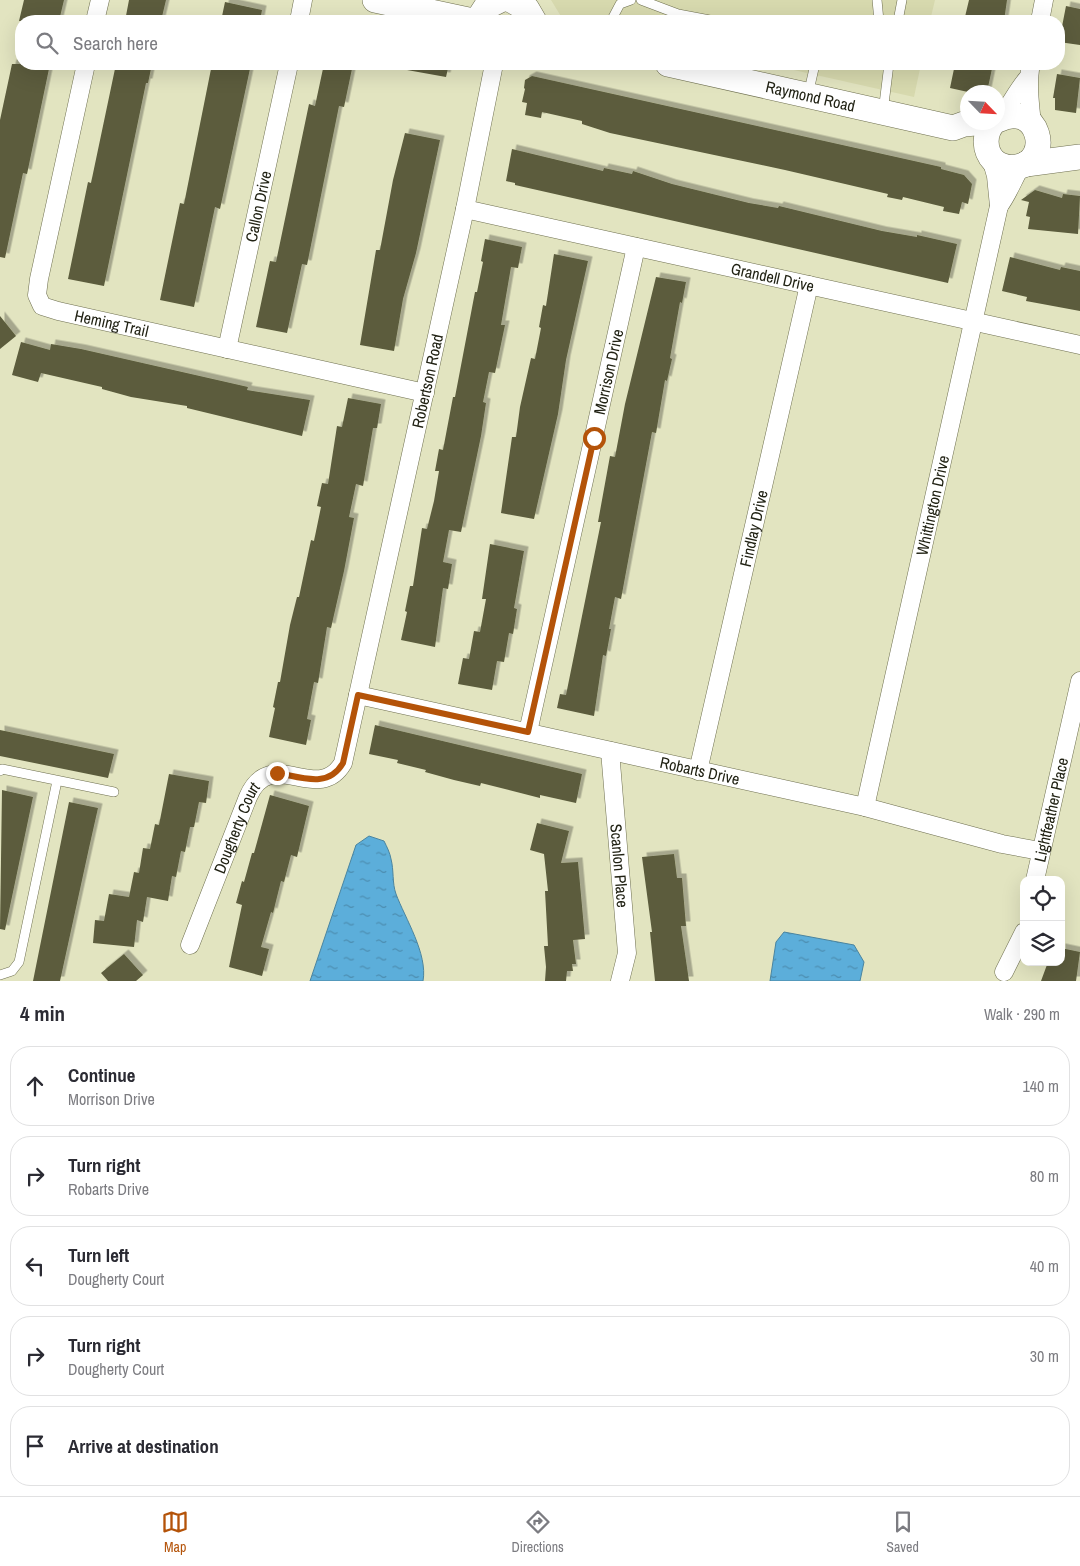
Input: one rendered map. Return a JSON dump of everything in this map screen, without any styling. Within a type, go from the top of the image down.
[{"type":"street","points":[[96,15],[100,0]]},
{"type":"street","points":[[300,15],[303,0]]},
{"type":"street","points":[[375,0],[445,15]]},
{"type":"street","points":[[481,15],[486,6],[500,0]]},
{"type":"street","points":[[511,0],[527,9],[530,15]]},
{"type":"street","points":[[1041,15],[1044,0]]},
{"type":"street","name":"Heming Trail","points":[[85,70],[37,288],[39,301],[42,306],[425,393]]},
{"type":"street","name":"Callon Drive","points":[[227,349],[288,70]]},
{"type":"street","name":"Robertson Road","points":[[358,695],[465,209],[493,70]]},
{"type":"street","name":"Raymond Road","points":[[695,70],[953,128],[960,125]]},
{"type":"street","points":[[1005,111],[1012,104],[1029,71]]},
{"type":"street","points":[[1023,165],[1031,160],[1038,148],[1038,134],[1033,126],[1029,71]]},
{"type":"street","points":[[1005,118],[1016,115],[1080,156]]},
{"type":"street","name":"Raymond Road","points":[[953,128],[960,136],[988,152]]},
{"type":"street","points":[[989,130],[987,134],[988,152],[994,161],[1007,167],[1080,156]]},
{"type":"street","name":"Whittington Drive","points":[[865,807],[999,206],[996,176],[988,152]]},
{"type":"street","name":"Whittington Drive","points":[[999,206],[1023,165]]},
{"type":"street","name":"Grandell Drive","points":[[465,209],[1080,345]]},
{"type":"street","name":"Morrison Drive","points":[[528,732],[636,247]]},
{"type":"street","name":"Findlay Drive","points":[[698,772],[808,285]]},
{"type":"street","name":"Lightfeather Place","points":[[1036,876],[1080,681]]},
{"type":"street","name":"Robarts Drive","points":[[358,695],[698,772],[865,807],[1002,844],[1040,851]]},
{"type":"street","name":"Dougherty Court","points":[[190,945],[252,788],[266,775],[277,773],[317,780],[327,778],[336,772],[343,763],[358,695]]},
{"type":"street","name":"Scanlon Place","points":[[610,751],[627,953],[620,981]]},
{"type":"street","points":[[1004,972],[1020,940]]},
{"type":"lane","points":[[614,15],[620,4],[631,0]]},
{"type":"lane","points":[[640,0],[683,15]]},
{"type":"lane","points":[[876,0],[878,15]]},
{"type":"lane","points":[[899,15],[902,0]]},
{"type":"lane","points":[[808,95],[814,70]]},
{"type":"lane","points":[[883,112],[887,70]]},
{"type":"lane","points":[[0,771],[2,769],[114,792]]},
{"type":"lane","points":[[0,975],[12,971],[19,962],[57,780]]},
{"type":"shaded area","points":[[551,0],[935,0],[931,15],[560,15]]},
{"type":"shaded area","points":[[794,70],[920,70],[914,97]]},
{"type":"water","points":[[369,836],[384,841],[389,852],[396,894],[415,936],[422,959],[423,981],[310,981],[356,845]]},
{"type":"water","points":[[784,932],[854,945],[864,962],[860,981],[770,981],[776,942]]},
{"type":"building","points":[[24,0],[64,0],[60,15],[20,15]]},
{"type":"building","points":[[129,0],[166,0],[162,15],[126,15]]},
{"type":"building","points":[[969,0],[1007,0],[1005,15],[965,15]]},
{"type":"building","points":[[225,2],[262,10],[261,15],[222,15]]},
{"type":"building","points":[[1066,6],[1080,9],[1080,45],[1065,43],[1064,15]]},
{"type":"building","points":[[12,64],[15,64],[15,70],[49,70],[27,174],[23,173],[5,258],[0,257],[0,120]]},
{"type":"building","points":[[115,70],[151,70],[148,83],[146,83],[104,286],[68,279],[88,182],[91,183]]},
{"type":"building","points":[[211,70],[250,70],[220,209],[215,207],[194,307],[160,300],[180,203],[184,204]]},
{"type":"building","points":[[323,70],[352,70],[344,107],[339,106],[307,265],[302,264],[287,333],[256,327],[270,261],[276,262],[309,104],[315,106]]},
{"type":"building","points":[[407,70],[448,70],[446,77]]},
{"type":"building","points":[[954,70],[992,70],[988,85],[960,85],[960,90],[950,88]]},
{"type":"building","points":[[1057,74],[1080,78],[1076,113],[1055,110],[1055,98],[1053,98]]},
{"type":"building","points":[[532,76],[941,167],[941,169],[964,175],[972,184],[968,204],[962,202],[959,214],[943,211],[944,207],[903,197],[902,200],[887,197],[888,194],[785,170],[610,133],[582,124],[582,121],[542,112],[541,118],[525,115],[527,103],[522,102],[525,80]]},
{"type":"building","points":[[405,133],[440,140],[416,253],[403,299],[394,351],[360,345],[376,250],[380,250],[393,180]]},
{"type":"building","points":[[512,149],[603,171],[604,168],[632,174],[633,171],[672,184],[749,203],[778,208],[779,206],[882,231],[917,237],[917,235],[957,244],[948,283],[515,185],[515,183],[506,181]]},
{"type":"building","points":[[1035,190],[1062,198],[1063,194],[1080,196],[1078,234],[1028,229],[1030,217],[1026,216],[1029,202],[1021,200]]},
{"type":"building","points":[[485,239],[522,247],[518,268],[511,267],[501,325],[505,325],[495,373],[489,372],[483,402],[486,403],[481,436],[461,532],[449,530],[443,562],[452,564],[448,589],[443,588],[435,647],[401,640],[410,586],[413,586],[422,528],[427,529],[434,501],[439,471],[435,471],[439,449],[443,450],[453,397],[455,397],[475,292],[477,292],[483,262],[481,261]]},
{"type":"building","points":[[554,254],[588,261],[566,360],[558,414],[534,519],[501,513],[512,437],[516,437],[520,407],[531,358],[535,359],[541,328],[539,327],[543,305],[546,306]]},
{"type":"building","points":[[1010,257],[1060,270],[1061,267],[1080,271],[1080,311],[1026,301],[1027,297],[1002,291]]},
{"type":"building","points":[[656,277],[686,282],[682,303],[680,302],[670,358],[672,359],[667,381],[665,380],[656,433],[652,432],[621,599],[615,597],[606,656],[603,655],[594,716],[557,708],[560,694],[566,695],[601,522],[598,522],[610,456],[615,457],[625,404]]},
{"type":"building","points":[[0,316],[16,336],[0,349]]},
{"type":"building","points":[[21,342],[50,350],[51,344],[81,349],[248,387],[247,390],[310,400],[302,436],[187,408],[187,406],[131,397],[102,389],[102,387],[41,373],[38,382],[12,375]]},
{"type":"building","points":[[348,398],[381,404],[377,428],[373,428],[363,486],[356,484],[349,517],[354,518],[344,571],[331,628],[327,627],[318,683],[314,682],[307,719],[311,720],[306,745],[269,737],[275,708],[273,707],[278,682],[280,682],[290,625],[297,597],[299,597],[311,540],[314,541],[321,507],[317,506],[322,483],[328,484],[337,426],[342,427]]},
{"type":"building","points":[[490,544],[524,551],[514,608],[517,609],[513,634],[509,633],[504,662],[497,661],[492,690],[458,684],[463,658],[469,659],[474,631],[480,632],[486,599],[482,599]]},
{"type":"building","points":[[375,725],[582,774],[576,803],[540,795],[540,798],[481,783],[480,786],[454,780],[425,772],[426,770],[397,763],[398,760],[369,754]]},
{"type":"building","points":[[0,730],[114,754],[108,778],[0,756]]},
{"type":"building","points":[[169,774],[209,781],[206,803],[199,802],[194,827],[190,827],[185,852],[181,851],[176,877],[172,876],[168,901],[147,897],[143,922],[137,920],[134,947],[93,943],[95,920],[104,921],[109,894],[129,897],[134,872],[139,873],[143,848],[150,849],[155,824],[159,825]]},
{"type":"building","points":[[2,790],[33,797],[5,930],[0,929]]},
{"type":"building","points":[[270,795],[309,806],[297,857],[291,855],[284,882],[281,881],[273,913],[271,912],[261,947],[269,949],[262,976],[229,967],[242,905],[236,903],[252,853],[254,853]]},
{"type":"building","points":[[69,802],[98,808],[60,981],[33,981]]},
{"type":"building","points":[[537,823],[569,831],[561,863],[578,862],[585,939],[573,940],[576,964],[572,964],[573,971],[567,971],[566,981],[545,981],[544,946],[548,946],[545,891],[548,891],[544,854],[530,850]]},
{"type":"building","points":[[674,854],[677,878],[682,878],[686,926],[681,926],[689,981],[655,981],[650,932],[652,932],[642,857]]},
{"type":"building","points":[[1065,949],[1080,952],[1076,981],[1041,981],[1047,966],[1065,966]]},
{"type":"building","points":[[124,954],[143,975],[136,981],[108,981],[101,973]]},
{"type":"route","points":[[277,773],[317,780],[332,776],[343,763],[358,695],[528,732],[594,438]]}]
